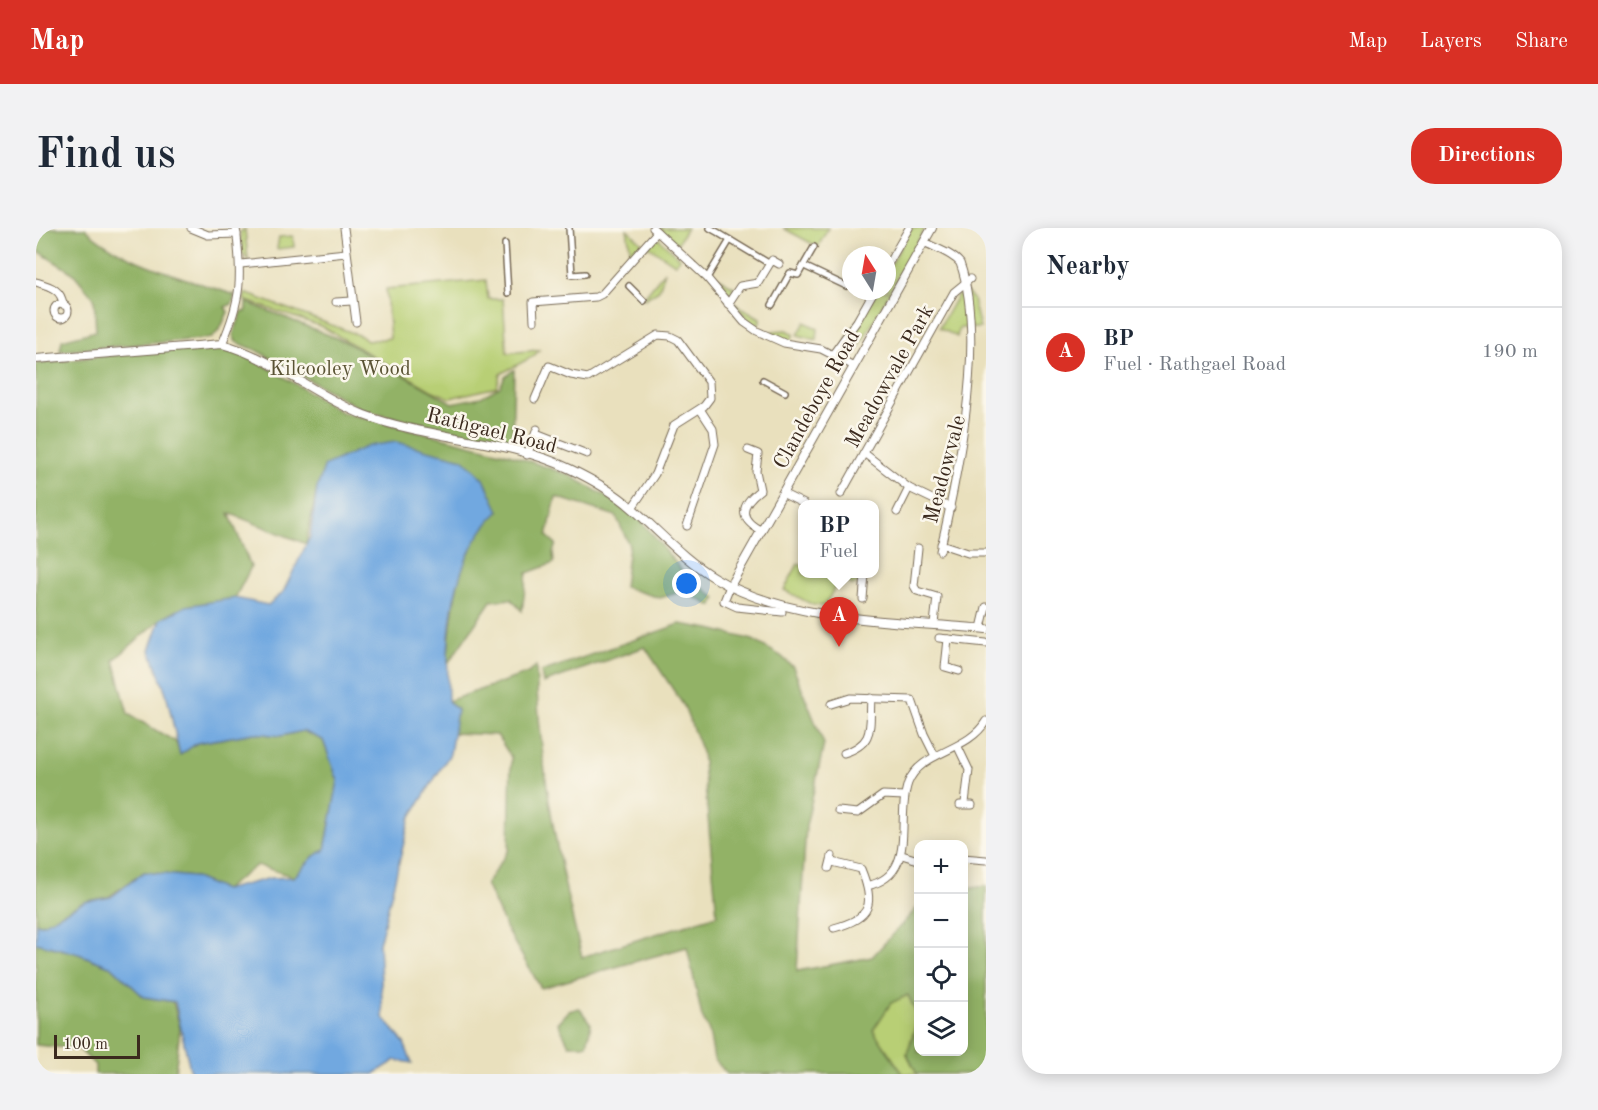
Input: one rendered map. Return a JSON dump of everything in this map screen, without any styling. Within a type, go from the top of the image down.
[{"type":"street","points":[[191,228],[208,235],[236,231],[241,264],[239,295],[222,344]]},
{"type":"street","points":[[344,228],[356,322]]},
{"type":"street","points":[[569,228],[572,275],[585,274]]},
{"type":"street","points":[[710,228],[770,264]]},
{"type":"street","points":[[896,250],[909,228]]},
{"type":"street","name":"Clandeboye Road","points":[[730,586],[784,494],[932,228]]},
{"type":"street","points":[[534,321],[533,302],[596,297],[603,294],[655,230],[707,278],[744,322],[771,338],[833,354],[854,366]]},
{"type":"street","points":[[707,278],[730,240]]},
{"type":"street","points":[[924,242],[958,260],[970,279],[976,295]]},
{"type":"street","points":[[505,244],[508,293]]},
{"type":"street","points":[[772,305],[790,273],[798,275],[814,247]]},
{"type":"street","points":[[241,264],[346,253]]},
{"type":"street","points":[[728,304],[740,286],[758,283],[772,260],[779,264]]},
{"type":"street","points":[[804,266],[842,284]]},
{"type":"street","name":"Meadowvale Park","points":[[841,494],[954,292],[970,279]]},
{"type":"street","points":[[36,282],[60,294],[63,305]]},
{"type":"street","points":[[629,286],[644,301]]},
{"type":"street","points":[[833,354],[869,300]]},
{"type":"street","points":[[336,302],[352,301]]},
{"type":"street","points":[[535,399],[549,366],[571,375],[588,378],[650,337],[670,336],[681,343],[710,382],[710,398],[700,409],[674,425],[655,474],[632,508]]},
{"type":"street","name":"Rathgael Road","points":[[36,359],[222,344],[259,356],[322,395],[366,415],[527,455],[570,469],[632,508],[697,566],[730,586],[779,603],[825,613],[983,628]]},
{"type":"street","points":[[763,380],[785,392]]},
{"type":"street","points":[[691,523],[715,444],[714,429],[700,409]]},
{"type":"street","name":"Meadowvale","points":[[974,424],[940,548],[968,553],[986,553]]},
{"type":"street","points":[[527,455],[536,431],[587,454]]},
{"type":"street","points":[[748,450],[758,454],[756,471],[760,490],[745,505],[746,526],[762,531]]},
{"type":"street","points":[[864,453],[909,489],[951,508]]},
{"type":"street","points":[[897,512],[909,489]]},
{"type":"street","points":[[784,494],[798,501]]},
{"type":"street","points":[[927,556],[918,552],[914,586],[917,591],[937,597],[934,624]]},
{"type":"street","points":[[863,578],[859,590],[863,599]]},
{"type":"street","points":[[730,586],[724,601],[737,607],[782,612]]},
{"type":"street","points":[[983,628],[986,607]]},
{"type":"street","points":[[939,638],[986,643]]},
{"type":"street","points":[[948,639],[944,671],[958,671]]},
{"type":"street","points":[[840,711],[834,703],[850,698],[912,700],[924,734],[935,756]]},
{"type":"street","points":[[844,753],[855,754],[869,734],[871,698]]},
{"type":"street","points":[[867,886],[883,882],[902,855],[904,796],[909,780],[917,769],[935,756],[958,747],[980,732],[986,721]]},
{"type":"street","points":[[958,747],[969,770],[966,804]]},
{"type":"street","points":[[842,809],[858,813],[883,795],[904,796]]},
{"type":"street","points":[[902,855],[914,859]]},
{"type":"street","points":[[968,858],[986,860]]},
{"type":"street","points":[[831,862],[861,869],[870,903],[866,913],[857,921],[834,928]]},
{"type":"green space","name":"Kilcooley Wood","points":[[36,228],[85,228],[116,251],[135,260],[235,295],[232,304],[225,307],[228,312],[220,329],[212,338],[60,351],[62,340],[96,331],[94,298],[73,273],[36,250]]},
{"type":"green space","points":[[659,228],[687,228],[677,244]]},
{"type":"green space","points":[[783,228],[828,228],[818,247]]},
{"type":"green space","points":[[911,228],[925,228],[896,280],[896,256]]},
{"type":"green space","points":[[245,229],[248,260],[242,253],[240,232]]},
{"type":"green space","points":[[627,229],[642,243],[631,256]]},
{"type":"green space","points":[[293,236],[294,247],[277,249],[279,237]]},
{"type":"green space","points":[[659,239],[680,258],[675,264],[648,246],[654,240]]},
{"type":"green space","points":[[665,271],[659,290],[643,298]]},
{"type":"green space","points":[[718,278],[734,287],[730,295],[717,281]]},
{"type":"green space","points":[[486,280],[488,299],[503,299],[507,353],[539,350],[534,356],[500,374],[497,387],[450,398],[431,390],[323,327],[244,300],[245,293],[361,336],[367,341],[390,338],[386,289]]},
{"type":"green space","points":[[965,291],[973,299],[980,328],[959,328],[957,337],[939,328],[957,296]]},
{"type":"green space","points":[[871,300],[885,300],[859,347],[847,342],[846,339]]},
{"type":"green space","name":"Kilcooley Wood","points":[[246,302],[346,342],[452,403],[481,397],[500,387],[505,376],[514,370],[512,444],[363,410],[256,350],[236,342],[233,335],[242,312],[246,312]]},
{"type":"green space","points":[[732,302],[760,318],[760,323],[754,326]]},
{"type":"green space","points":[[805,322],[818,329],[817,340],[798,335]]},
{"type":"green space","points":[[787,330],[794,334],[790,342],[770,335],[773,331]]},
{"type":"green space","points":[[220,346],[246,354],[341,412],[509,454],[569,475],[635,513],[683,572],[716,598],[712,606],[694,597],[677,593],[660,598],[624,587],[629,545],[616,516],[556,497],[547,536],[556,544],[553,552],[554,563],[527,573],[522,611],[511,599],[491,601],[447,665],[456,593],[466,557],[482,527],[499,511],[317,488],[306,544],[229,513],[251,567],[235,598],[186,606],[161,619],[114,660],[128,714],[176,742],[180,755],[197,743],[254,733],[281,736],[303,731],[323,740],[338,781],[325,850],[314,856],[294,877],[257,865],[224,890],[193,877],[144,872],[108,897],[84,902],[43,924],[36,923],[36,364],[162,349]]},
{"type":"green space","points":[[798,564],[798,578],[833,578],[831,581],[837,584],[824,606],[813,605],[784,590]]},
{"type":"green space","points":[[840,578],[861,578],[860,583],[852,585]]},
{"type":"green space","points":[[680,624],[753,640],[781,656],[793,667],[824,744],[806,826],[797,971],[872,957],[914,911],[914,1008],[908,995],[891,1003],[873,1030],[903,1074],[727,1074],[714,1059],[709,1031],[702,1017],[687,947],[541,988],[508,932],[486,884],[509,850],[511,757],[497,735],[452,733],[457,710],[448,701],[528,673],[536,666],[541,739],[551,813],[582,957],[717,915],[702,752],[684,706],[645,647],[543,683],[541,672]]},
{"type":"green space","points":[[986,886],[986,1074],[917,1074],[907,1054],[914,1033],[914,1056],[968,1056],[968,888]]},
{"type":"green space","points":[[36,943],[76,953],[112,967],[144,997],[173,1002],[180,1028],[175,1074],[95,1074],[95,1065],[79,1049],[36,1045]]},
{"type":"green space","points":[[908,995],[914,1008],[914,1030],[907,1054],[917,1074],[903,1074],[873,1030],[891,1002]]},
{"type":"green space","points":[[579,1008],[591,1024],[587,1045],[569,1045],[558,1023],[569,1011]]},
{"type":"water","points":[[396,442],[463,459],[484,479],[499,511],[482,530],[460,575],[450,625],[448,651],[448,701],[457,710],[450,754],[410,818],[379,944],[383,1017],[404,1043],[412,1063],[396,1060],[374,1074],[191,1074],[175,1002],[144,997],[112,967],[76,953],[36,943],[36,924],[43,924],[84,902],[111,897],[144,872],[193,877],[224,890],[271,878],[294,877],[314,856],[325,850],[338,781],[323,740],[303,731],[281,736],[254,733],[197,743],[180,755],[166,693],[150,650],[161,619],[186,606],[235,598],[268,605],[283,592],[310,537],[317,488],[325,465],[368,446]]},
{"type":"place","name":"BP","points":[[839,647]]}]
